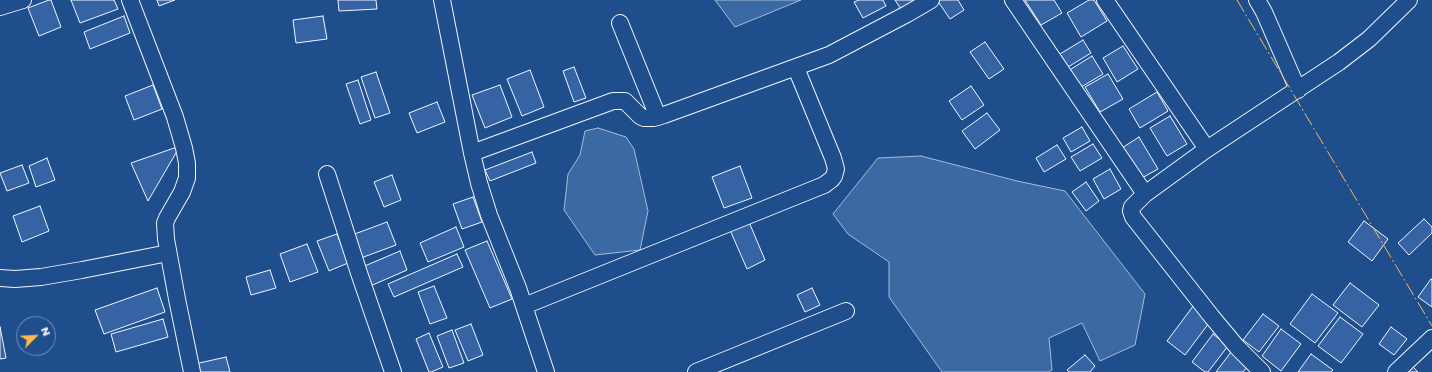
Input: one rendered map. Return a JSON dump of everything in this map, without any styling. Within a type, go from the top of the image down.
[{"type":"street","points":[[0,7],[23,0]]},
{"type":"street","points":[[130,0],[175,117],[184,148],[187,178],[182,192],[169,213],[165,223],[168,253],[192,372]]},
{"type":"street","points":[[442,0],[472,153],[485,204],[524,306],[546,372]]},
{"type":"street","points":[[472,153],[613,101],[625,101],[644,118],[658,117],[796,68],[842,49],[931,0]]},
{"type":"street","points":[[1013,0],[1145,194]]},
{"type":"street","points":[[1105,0],[1207,149]]},
{"type":"street","points":[[1257,0],[1264,12],[1298,90]]},
{"type":"street","points":[[1262,372],[1225,334],[1133,217],[1131,211],[1132,207],[1145,194],[1207,149],[1339,62],[1369,39],[1409,0]]},
{"type":"street","points":[[620,23],[658,117]]},
{"type":"street","points":[[524,306],[824,185],[832,179],[836,169],[833,158],[796,68]]},
{"type":"street","points":[[328,174],[359,273],[393,372]]},
{"type":"street","points":[[0,278],[41,277],[168,253]]},
{"type":"street","points":[[696,372],[846,311]]},
{"type":"street","points":[[1396,372],[1432,338]]},
{"type":"water","points":[[715,0],[801,0],[735,27]]},
{"type":"water","points":[[598,128],[626,137],[634,149],[648,211],[640,250],[595,255],[564,210],[568,174],[580,155],[585,131]]},
{"type":"water","points":[[921,156],[1017,181],[1065,191],[1145,294],[1135,345],[1100,361],[1082,323],[1049,338],[1052,370],[1048,372],[942,372],[889,297],[889,262],[848,234],[833,214],[878,158]]},
{"type":"building","points":[[51,0],[61,27],[39,36],[28,8]]},
{"type":"building","points":[[71,0],[114,0],[118,9],[80,23]]},
{"type":"building","points":[[157,0],[175,0],[159,6]]},
{"type":"building","points":[[338,0],[376,0],[377,9],[339,11]]},
{"type":"building","points":[[859,0],[883,0],[886,6],[863,18],[854,2]]},
{"type":"building","points":[[895,0],[914,0],[915,1],[901,9]]},
{"type":"building","points":[[937,0],[958,0],[964,10],[950,19]]},
{"type":"building","points":[[1025,0],[1054,0],[1062,13],[1041,25]]},
{"type":"building","points":[[1089,0],[1094,0],[1107,21],[1081,37],[1067,13]]},
{"type":"building","points":[[124,16],[130,33],[90,49],[84,32]]},
{"type":"building","points":[[323,16],[327,39],[296,43],[293,20]]},
{"type":"building","points":[[1083,40],[1091,53],[1068,67],[1060,54]]},
{"type":"building","points":[[985,42],[1004,69],[989,79],[970,52]]},
{"type":"building","points":[[1123,46],[1138,69],[1117,82],[1103,58]]},
{"type":"building","points":[[1092,56],[1103,74],[1078,89],[1068,71]]},
{"type":"building","points":[[574,67],[586,98],[574,102],[563,71]]},
{"type":"building","points":[[530,70],[544,107],[522,116],[507,79]]},
{"type":"building","points":[[376,72],[390,113],[375,118],[361,77]]},
{"type":"building","points":[[1108,74],[1123,99],[1100,112],[1085,87]]},
{"type":"building","points":[[358,80],[371,120],[360,124],[346,84]]},
{"type":"building","points":[[153,85],[162,109],[134,120],[125,96]]},
{"type":"building","points":[[500,85],[512,117],[485,128],[472,95]]},
{"type":"building","points":[[971,86],[984,105],[962,120],[949,101]]},
{"type":"building","points":[[1157,92],[1168,111],[1140,128],[1129,109]]},
{"type":"building","points":[[437,102],[445,122],[417,133],[409,113]]},
{"type":"building","points":[[987,113],[1000,130],[975,149],[962,131]]},
{"type":"building","points":[[1170,116],[1187,144],[1167,156],[1150,128]]},
{"type":"building","points":[[1082,127],[1090,141],[1071,152],[1063,138]]},
{"type":"building","points":[[1139,137],[1158,169],[1140,179],[1122,148]]},
{"type":"building","points":[[1093,144],[1102,158],[1080,171],[1071,157]]},
{"type":"building","points":[[1057,145],[1066,159],[1044,172],[1036,158]]},
{"type":"building","points":[[180,146],[148,201],[131,163]]},
{"type":"building","points":[[532,152],[536,163],[490,181],[485,170]]},
{"type":"building","points":[[47,158],[55,180],[36,187],[29,166]]},
{"type":"building","points":[[22,165],[29,183],[7,191],[0,173]]},
{"type":"building","points":[[740,166],[752,198],[724,208],[712,177]]},
{"type":"building","points":[[1110,169],[1121,189],[1104,199],[1093,179]]},
{"type":"building","points":[[392,175],[401,200],[384,207],[374,182]]},
{"type":"building","points":[[1086,182],[1099,201],[1086,211],[1072,192]]},
{"type":"building","points":[[473,197],[482,222],[462,229],[453,204]]},
{"type":"building","points":[[40,206],[49,231],[22,242],[13,216]]},
{"type":"building","points":[[1424,219],[1432,227],[1432,233],[1409,255],[1398,243]]},
{"type":"building","points":[[1364,221],[1388,239],[1372,261],[1348,242]]},
{"type":"building","points":[[387,222],[396,245],[361,258],[352,235]]},
{"type":"building","points":[[749,222],[765,260],[747,269],[730,230]]},
{"type":"building","points":[[456,227],[464,247],[428,262],[420,243]]},
{"type":"building","points":[[337,234],[348,263],[329,271],[317,241]]},
{"type":"building","points":[[487,241],[512,299],[490,308],[465,250]]},
{"type":"building","points":[[307,244],[318,272],[290,282],[280,254]]},
{"type":"building","points":[[400,251],[407,270],[368,287],[360,268]]},
{"type":"building","points":[[457,254],[463,267],[394,297],[388,284]]},
{"type":"building","points":[[270,270],[276,288],[251,295],[246,277]]},
{"type":"building","points":[[1431,279],[1432,280],[1432,307],[1418,297]]},
{"type":"building","points":[[1350,283],[1379,305],[1362,327],[1333,305]]},
{"type":"building","points":[[434,286],[447,318],[430,324],[418,292]]},
{"type":"building","points":[[157,288],[165,312],[104,334],[95,310]]},
{"type":"building","points":[[812,288],[820,305],[805,312],[797,295]]},
{"type":"building","points":[[1312,294],[1338,313],[1315,343],[1290,324]]},
{"type":"building","points":[[1194,305],[1212,319],[1185,355],[1167,341]]},
{"type":"building","points":[[1263,314],[1279,326],[1259,352],[1243,340]]},
{"type":"building","points":[[1340,317],[1363,334],[1341,363],[1318,346]]},
{"type":"building","points":[[163,319],[168,337],[116,352],[111,334]]},
{"type":"building","points":[[471,324],[483,355],[468,361],[455,330]]},
{"type":"building","points":[[0,327],[6,358],[0,359]]},
{"type":"building","points":[[1391,327],[1407,339],[1394,355],[1379,344]]},
{"type":"building","points":[[1281,329],[1301,344],[1281,371],[1262,356]]},
{"type":"building","points":[[452,330],[464,363],[449,368],[437,336]]},
{"type":"building","points":[[429,333],[443,367],[431,372],[429,372],[416,339]]},
{"type":"building","points":[[1213,334],[1228,346],[1208,372],[1205,372],[1192,362]]},
{"type":"building","points":[[1231,352],[1249,365],[1243,372],[1216,372]]},
{"type":"building","points":[[1311,354],[1333,370],[1331,372],[1298,372]]},
{"type":"building","points":[[1085,355],[1095,366],[1090,372],[1069,372],[1067,370]]},
{"type":"building","points":[[226,357],[230,372],[197,372],[195,364]]},
{"type":"building","points":[[1409,363],[1418,372],[1399,372]]},
{"type":"power","points":[[1237,0],[1432,326]]}]
